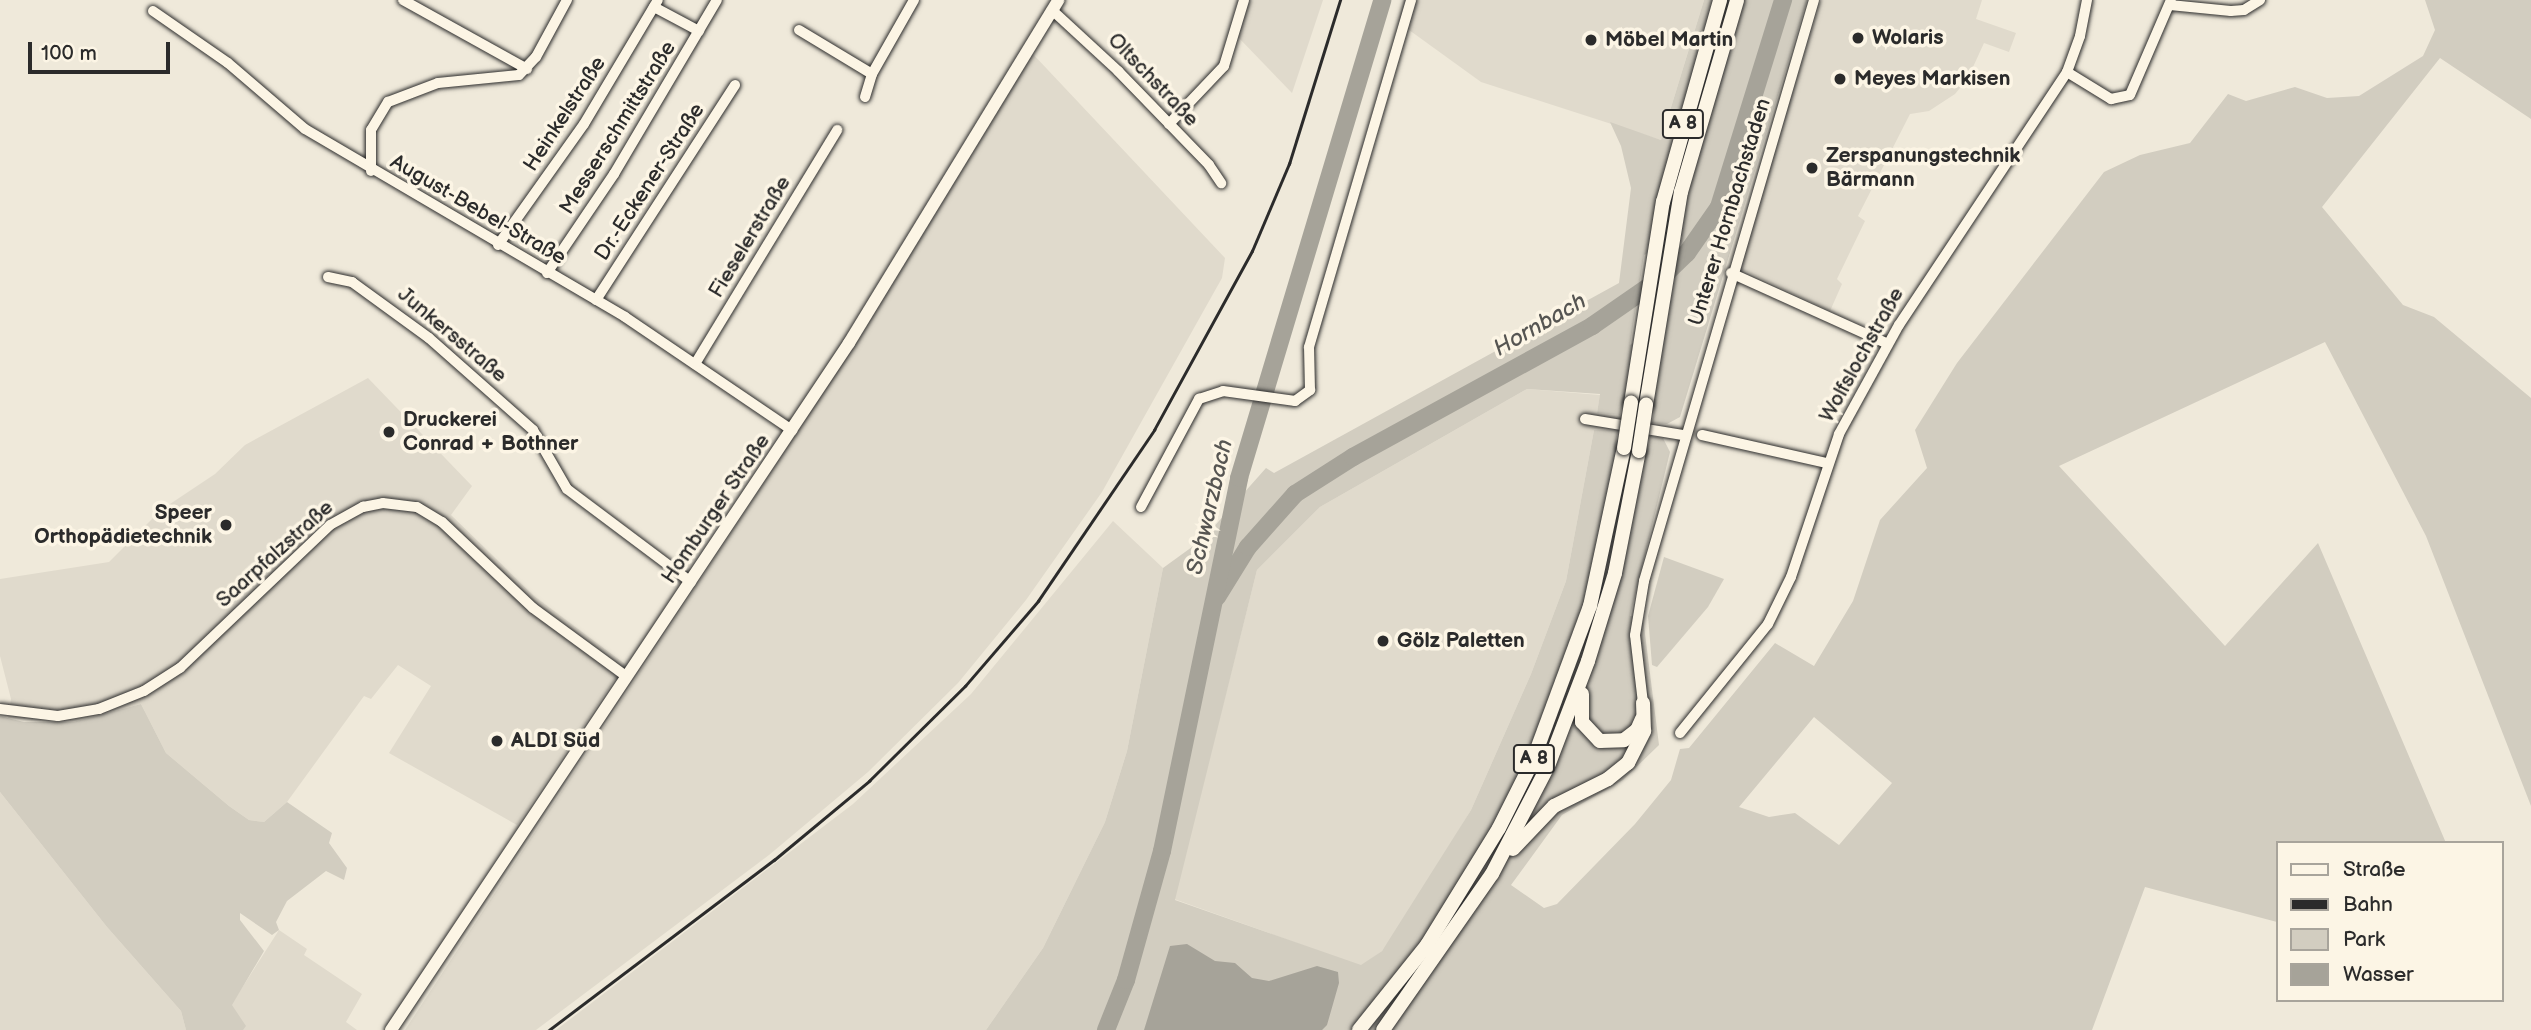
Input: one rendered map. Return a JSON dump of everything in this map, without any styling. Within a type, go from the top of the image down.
[{"type":"highway","name":"A 8","points":[[1359,1030],[1427,945],[1499,828],[1533,760],[1590,606],[1624,448],[1653,250],[1674,154],[1720,0]]},
{"type":"highway","name":"A 8","points":[[1383,1030],[1492,874],[1548,766],[1588,661],[1615,572],[1639,451],[1672,240],[1692,149],[1737,0]]},
{"type":"highway","points":[[1588,661],[1580,710],[1588,734],[1611,742],[1631,736],[1641,723],[1643,703]]},
{"type":"highway","points":[[1492,874],[1554,806],[1608,779],[1628,763],[1644,731],[1643,703]]},
{"type":"main road","name":"Homburger Straße","points":[[391,1030],[793,430],[1055,5]]},
{"type":"street","points":[[371,170],[371,130],[388,102],[419,88],[509,79],[527,69],[567,0]]},
{"type":"street","name":"Messerschmittstraße","points":[[547,273],[614,174],[717,0]]},
{"type":"street","points":[[865,97],[872,74],[914,0]]},
{"type":"street","points":[[1169,124],[1224,66],[1244,0]]},
{"type":"street","name":"Unterer Hornbachstaden","points":[[1643,703],[1636,617],[1683,435],[1814,0]]},
{"type":"street","name":"Wolfslochstraße","points":[[1680,733],[1768,624],[1791,577],[1826,463],[1888,344],[2067,72],[2080,36],[2087,0]]},
{"type":"street","points":[[2067,72],[2111,99],[2130,96],[2171,2],[2231,11],[2244,10],[2260,0]]},
{"type":"street","points":[[405,1],[527,69]]},
{"type":"street","points":[[1141,507],[1199,399],[1210,392],[1240,393],[1295,401],[1310,390],[1309,347],[1411,1]]},
{"type":"street","points":[[656,4],[699,31]]},
{"type":"street","name":"Heinkelstraße","points":[[498,245],[584,124],[656,4]]},
{"type":"street","name":"Oltschstraße","points":[[1055,5],[1209,164],[1221,183]]},
{"type":"street","name":"August-Bebel-Straße","points":[[153,11],[228,63],[284,113],[371,170],[596,300],[793,430]]},
{"type":"street","points":[[799,30],[872,74]]},
{"type":"street","name":"Dr.-Eckener-Straße","points":[[596,300],[735,85]]},
{"type":"street","name":"Fieselerstraße","points":[[695,363],[837,130]]},
{"type":"street","points":[[1731,273],[1888,344]]},
{"type":"street","name":"Junkersstraße","points":[[328,277],[352,282],[429,338],[533,430],[567,489],[691,582]]},
{"type":"street","points":[[1585,419],[1683,435]]},
{"type":"street","points":[[1702,435],[1826,463]]},
{"type":"street","name":"Saarpfalzstraße","points":[[0,709],[58,716],[99,709],[144,691],[180,668],[330,525],[363,507],[383,503],[417,507],[442,522],[533,608],[626,676]]},
{"type":"shaded area","points":[[1249,0],[1323,0],[1292,93],[1238,37]]},
{"type":"shaded area","points":[[1404,0],[1704,0],[1661,140],[1481,82],[1398,22]]},
{"type":"shaded area","points":[[1821,0],[1982,0],[1976,19],[2016,33],[2009,52],[1984,43],[1968,78],[1955,94],[1929,111],[1910,114],[1858,216],[1865,221],[1837,279],[1842,284],[1830,311],[1739,268]]},
{"type":"shaded area","points":[[1031,52],[1225,258],[1222,278],[1102,492],[1026,600],[958,683],[868,772],[769,855],[536,1030],[405,1030],[850,352]]},
{"type":"shaded area","points":[[368,378],[472,486],[451,515],[534,596],[625,664],[517,825],[389,753],[431,686],[398,665],[371,699],[364,696],[287,802],[264,822],[249,820],[229,806],[166,753],[141,704],[73,722],[8,718],[11,699],[0,656],[0,579],[109,562],[161,510],[215,474],[245,445]]},
{"type":"shaded area","points":[[1527,389],[1600,395],[1597,413],[1620,415],[1618,430],[1594,430],[1566,581],[1531,674],[1471,810],[1403,923],[1382,951],[1361,966],[1174,899],[1257,570],[1320,507]]},
{"type":"shaded area","points":[[1113,521],[1163,568],[1127,751],[1105,822],[1043,948],[986,1030],[556,1030],[853,804],[971,694]]},
{"type":"shaded area","points":[[0,792],[107,927],[181,1011],[186,1030],[0,1030]]},
{"type":"shaded area","points":[[279,930],[307,949],[304,955],[362,994],[346,1022],[357,1030],[243,1030],[231,1005]]},
{"type":"green space","points":[[1704,0],[1807,0],[1680,417],[1667,424],[1652,423],[1655,407],[1623,401],[1620,415],[1597,413],[1600,394],[1527,389],[1320,507],[1257,570],[1175,900],[1361,965],[1382,951],[1471,810],[1531,674],[1566,581],[1594,430],[1618,430],[1615,447],[1647,452],[1650,436],[1663,438],[1670,452],[1630,616],[1643,618],[1659,745],[1623,780],[1562,815],[1511,885],[1544,908],[1557,904],[1635,824],[1671,780],[1680,749],[1689,748],[1775,643],[1814,666],[1853,601],[1880,520],[1927,468],[1915,430],[1957,363],[2104,172],[2140,155],[2190,143],[2228,94],[2246,101],[2295,87],[2327,98],[2359,96],[2423,56],[2435,30],[2425,0],[2531,0],[2531,119],[2440,58],[2322,207],[2403,305],[2434,317],[2531,398],[2531,806],[2426,536],[2325,342],[2059,466],[2225,646],[2318,543],[2445,841],[2276,841],[2276,922],[2145,887],[2092,1030],[986,1030],[1043,948],[1105,822],[1127,751],[1163,568],[1203,539],[1266,468],[1274,473],[1619,283],[1631,188],[1621,146],[1610,122],[1661,140]],"holes":[[[1682,236],[1667,320],[1630,345],[1644,255]],[[1814,717],[1892,783],[1839,845],[1795,813],[1769,817],[1739,807]]]},
{"type":"green space","points":[[1664,557],[1724,579],[1708,607],[1657,667],[1652,665],[1648,616]]},
{"type":"green space","points":[[141,704],[166,753],[229,806],[249,820],[264,822],[287,802],[332,833],[329,843],[347,868],[344,880],[326,871],[287,901],[276,922],[279,930],[272,935],[240,913],[240,920],[264,951],[232,1005],[246,1026],[243,1030],[186,1030],[181,1011],[107,927],[0,792],[0,716],[24,722],[73,722]]},
{"type":"water","points":[[1187,944],[1215,961],[1235,963],[1252,978],[1269,981],[1317,966],[1338,972],[1339,983],[1327,1025],[1322,1030],[1144,1030],[1170,946]]},
{"type":"waterway","name":"Schwarzbach","points":[[1106,1030],[1126,980],[1162,851],[1239,478],[1382,0]]},
{"type":"waterway","name":"Hornbach","points":[[1217,597],[1248,547],[1295,494],[1353,457],[1592,326],[1660,279],[1687,253],[1719,207],[1783,0]]},
{"type":"railway","points":[[549,1030],[774,860],[869,781],[965,686],[1038,601],[1154,430],[1252,251],[1289,164],[1340,0]]},
{"type":"place","name":"Wolaris","points":[[1858,38]]},
{"type":"place","name":"Möbel Martin","points":[[1591,40]]},
{"type":"place","name":"Meyes Markisen","points":[[1840,79]]},
{"type":"place","name":"Zerspanungstechnik Bärmann","points":[[1812,168]]},
{"type":"place","name":"Druckerei Conrad + Bothner","points":[[389,432]]},
{"type":"place","name":"Speer Orthopädietechnik","points":[[226,525]]},
{"type":"place","name":"Gölz Paletten","points":[[1383,641]]},
{"type":"place","name":"ALDI Süd","points":[[497,741]]}]
